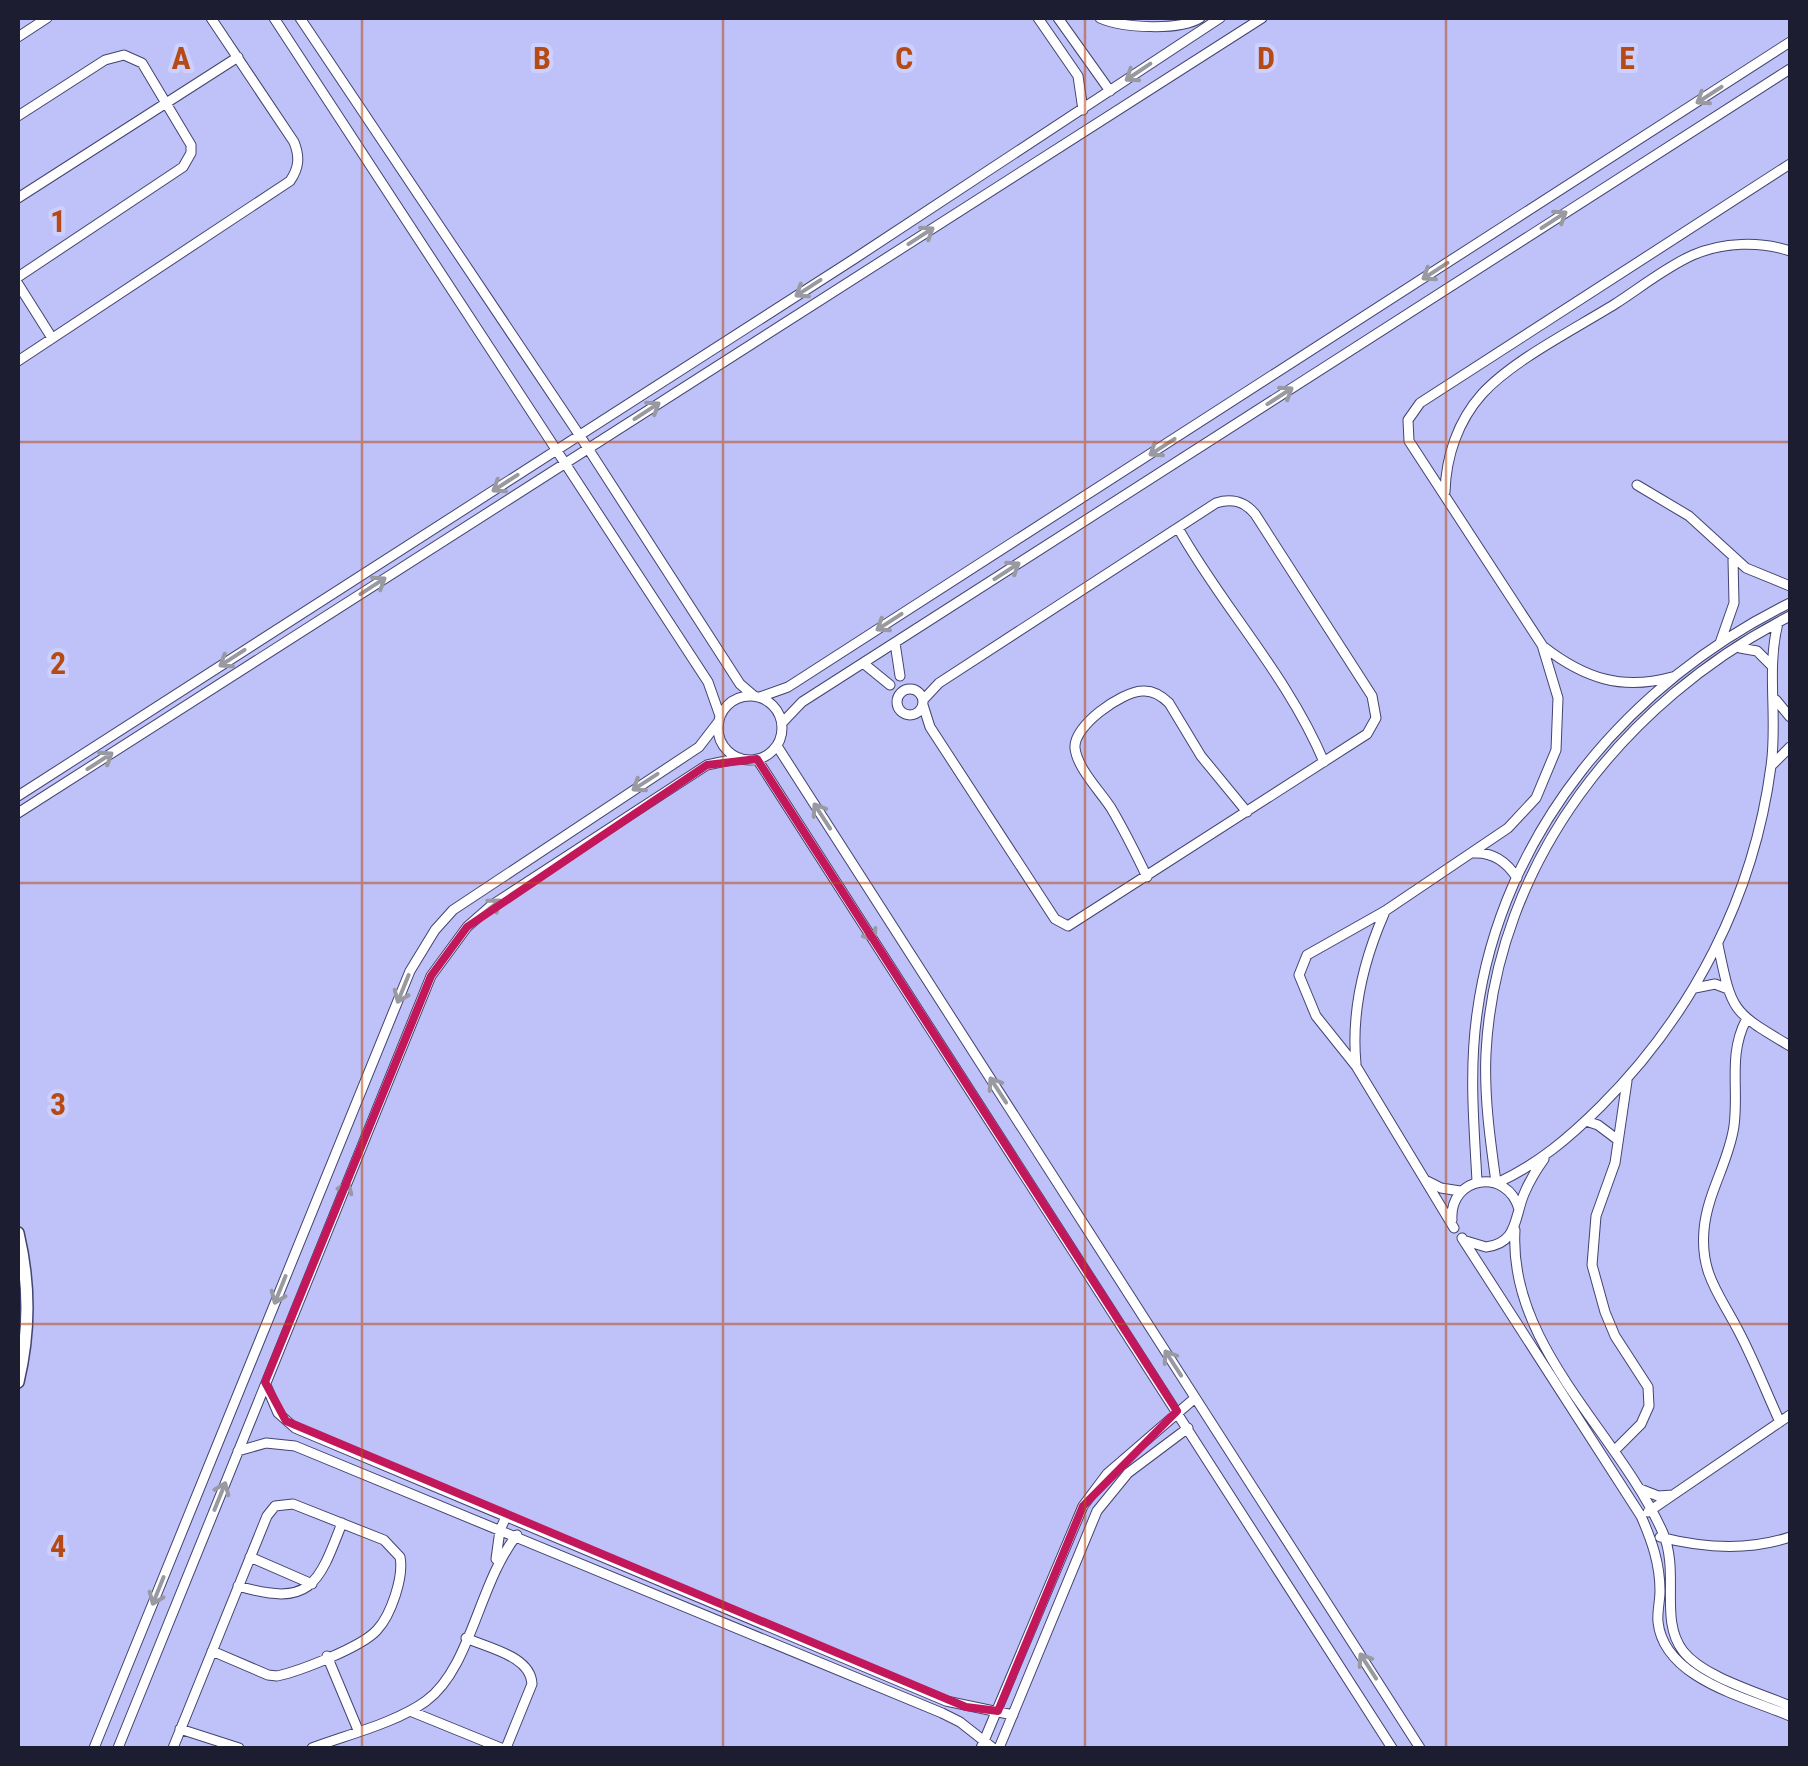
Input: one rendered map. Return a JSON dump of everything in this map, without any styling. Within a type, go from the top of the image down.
[{"type":"street","points":[[18,38],[47,18]]},
{"type":"street","points":[[18,361],[290,182],[298,162],[294,142],[211,18]]},
{"type":"street","points":[[274,18],[708,682],[720,719],[722,743],[740,758]]},
{"type":"street","points":[[300,18],[580,436],[740,684],[777,710],[782,723]]},
{"type":"street","points":[[1038,18],[1078,76],[1083,110]]},
{"type":"street","points":[[1058,18],[1110,90]]},
{"type":"street","points":[[1100,18],[1127,25],[1144,21],[1178,27],[1200,18]]},
{"type":"street","points":[[18,796],[580,436],[1220,18]]},
{"type":"street","points":[[18,814],[1262,18]]},
{"type":"street","points":[[94,1748],[410,971],[435,930],[453,910],[699,746],[734,700],[788,687],[1790,42]]},
{"type":"street","points":[[18,116],[105,60],[124,54],[142,63],[191,145],[183,167],[18,280],[52,338]]},
{"type":"street","points":[[18,198],[238,57]]},
{"type":"street","points":[[118,1748],[432,976],[466,927],[492,905],[707,765],[740,758],[758,759],[777,746],[782,723],[795,706],[1790,69]]},
{"type":"street","points":[[1790,164],[1420,404],[1408,420],[1409,441],[1542,645],[1554,681],[1559,716],[1551,767],[1536,798],[1508,828],[1385,912],[1307,956],[1301,966],[1300,984],[1316,1016],[1356,1066],[1454,1228],[1567,1393],[1641,1516],[1650,1534],[1659,1573],[1657,1618],[1667,1648],[1688,1671],[1790,1716]]},
{"type":"street","points":[[1444,495],[1448,459],[1461,425],[1482,395],[1510,370],[1692,255],[1736,244],[1790,251]]},
{"type":"street","points":[[1638,485],[1689,516],[1733,559],[1760,576],[1790,586]]},
{"type":"street","points":[[863,663],[923,703],[930,726],[1058,922],[1072,925],[1371,730],[1376,712],[1372,696],[1250,509],[1234,500],[1222,501],[1178,528],[938,683],[923,703],[912,715]]},
{"type":"street","points":[[1178,528],[1229,610],[1288,690],[1324,762]]},
{"type":"street","points":[[1720,644],[1734,603],[1733,559]]},
{"type":"street","points":[[1478,1181],[1473,1091],[1480,997],[1495,936],[1517,878],[1554,808],[1600,747],[1675,676],[1694,660],[1790,603]]},
{"type":"street","points":[[1496,1182],[1486,1090],[1489,1019],[1498,971],[1520,900],[1540,858],[1570,806],[1602,762],[1656,708],[1703,670],[1790,616]]},
{"type":"street","points":[[1496,1182],[1548,1153],[1628,1080],[1695,988],[1718,944],[1750,862],[1771,766],[1775,699],[1771,665],[1778,622]]},
{"type":"street","points":[[895,642],[901,687],[898,710],[930,726]]},
{"type":"street","points":[[1542,645],[1574,669],[1614,683],[1655,682],[1675,676]]},
{"type":"street","points":[[1736,649],[1756,651],[1771,665]]},
{"type":"street","points":[[1694,660],[1703,670]]},
{"type":"street","points":[[901,687],[938,683]]},
{"type":"street","points":[[1147,877],[1123,830],[1076,756],[1077,733],[1087,722],[1134,692],[1159,694],[1247,812]]},
{"type":"street","points":[[1775,699],[1790,717]]},
{"type":"street","points":[[777,746],[1420,1748]]},
{"type":"street","points":[[1771,766],[1790,747]]},
{"type":"street","points":[[758,759],[1392,1748]]},
{"type":"street","points":[[1536,798],[1554,808]]},
{"type":"street","points":[[1472,853],[1494,856],[1517,878]]},
{"type":"street","points":[[1356,1066],[1358,995],[1385,912]]},
{"type":"street","points":[[1718,944],[1732,1002],[1746,1020],[1790,1046]]},
{"type":"street","points":[[1695,988],[1715,984],[1728,989]]},
{"type":"street","points":[[1746,1020],[1734,1051],[1736,1102],[1732,1139],[1708,1207],[1704,1251],[1714,1291],[1737,1328],[1780,1422]]},
{"type":"street","points":[[1614,1451],[1642,1424],[1650,1406],[1643,1378],[1615,1336],[1596,1288],[1592,1266],[1596,1216],[1615,1163],[1628,1080]]},
{"type":"street","points":[[1473,1091],[1486,1090]]},
{"type":"street","points":[[1586,1121],[1618,1140]]},
{"type":"street","points":[[1548,1153],[1531,1180],[1514,1230],[1514,1262],[1524,1304],[1567,1393],[1614,1451],[1652,1510],[1665,1539],[1672,1580],[1670,1616],[1679,1646],[1692,1661],[1790,1706]]},
{"type":"street","points":[[1424,1179],[1441,1188],[1460,1191]]},
{"type":"street","points":[[1454,1228],[1452,1208],[1460,1191],[1478,1181],[1496,1182],[1512,1193],[1518,1210]]},
{"type":"street","points":[[304,1229],[326,1237]]},
{"type":"street","points":[[1462,1238],[1477,1246],[1494,1246],[1514,1230]]},
{"type":"street","points":[[18,1233],[26,1269],[28,1306],[18,1382]]},
{"type":"street","points":[[265,1382],[272,1404],[296,1428],[946,1702],[1013,1714]]},
{"type":"street","points":[[989,1747],[998,1711],[1082,1506],[1107,1474],[1195,1398]]},
{"type":"street","points":[[1641,1516],[1790,1415]]},
{"type":"street","points":[[989,1747],[1013,1714],[1097,1511],[1128,1473],[1188,1428]]},
{"type":"street","points":[[238,1452],[266,1443],[295,1446],[942,1713],[960,1722],[989,1747]]},
{"type":"street","points":[[1638,1488],[1651,1494],[1674,1495]]},
{"type":"street","points":[[172,1748],[267,1516],[281,1504],[293,1504],[391,1544],[400,1557],[401,1573],[380,1628],[366,1639],[278,1676],[212,1651]]},
{"type":"street","points":[[312,1748],[410,1710],[443,1685],[496,1562],[500,1530],[506,1517]]},
{"type":"street","points":[[496,1562],[522,1523]]},
{"type":"street","points":[[238,1586],[279,1595],[312,1584],[324,1568],[342,1524]]},
{"type":"street","points":[[1650,1534],[1700,1545],[1736,1547],[1790,1537]]},
{"type":"street","points":[[250,1558],[312,1584]]},
{"type":"street","points":[[1657,1618],[1670,1616]]},
{"type":"street","points":[[410,1710],[503,1748],[532,1676],[523,1663],[466,1638]]},
{"type":"street","points":[[326,1656],[358,1730]]},
{"type":"street","points":[[180,1729],[240,1748]]},
{"type":"highlighted area","points":[[757,759],[1177,1411],[1083,1506],[998,1711],[966,1707],[286,1421],[265,1382],[431,976],[467,927],[707,765]]}]
